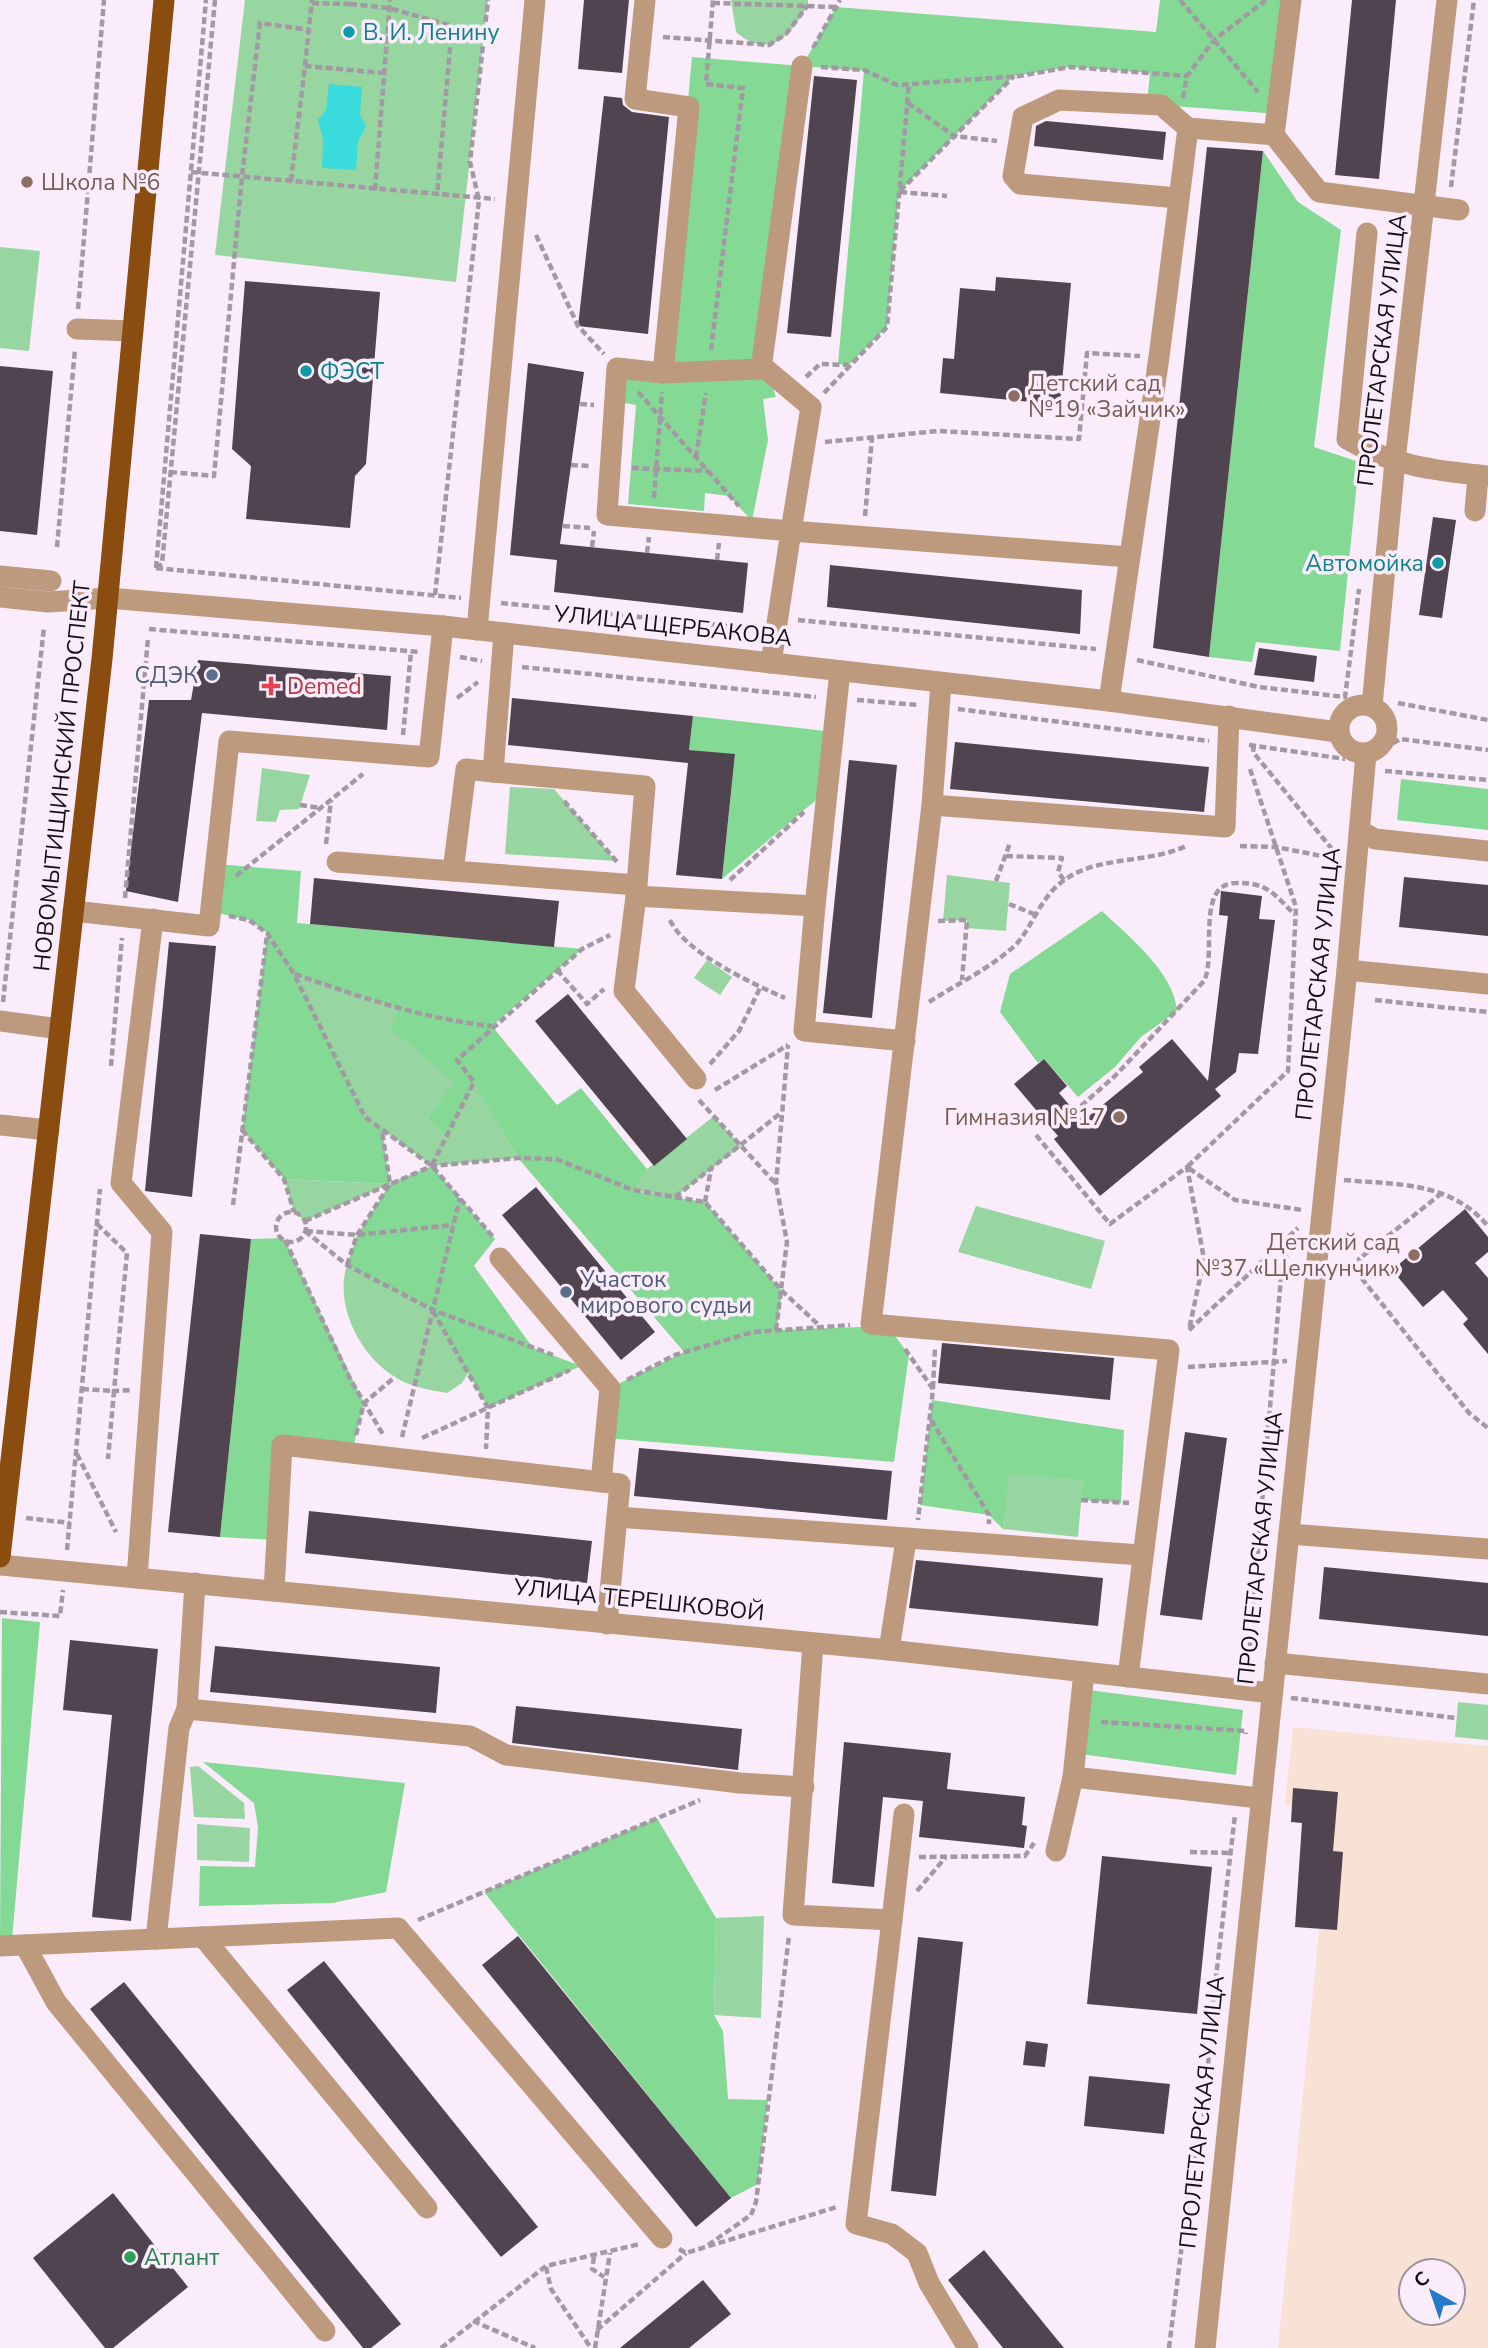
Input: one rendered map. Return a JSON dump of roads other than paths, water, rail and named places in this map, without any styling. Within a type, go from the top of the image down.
[{"type":"main road","name":"НОВОМЫТИЩИНСКИЙ ПРОСПЕКТ","points":[[0,1557],[108,598],[164,0]]},
{"type":"street","points":[[477,630],[535,0]]},
{"type":"street","points":[[645,0],[635,99],[689,107],[663,373]]},
{"type":"street","points":[[1291,0],[1276,124],[1319,192],[1459,210]]},
{"type":"street","name":"ПРОЛЕТАРСКАЯ УЛИЦА","points":[[1372,706],[1395,461],[1426,205],[1447,0]]},
{"type":"street","points":[[761,369],[802,66]]},
{"type":"street","points":[[1178,198],[1020,184],[1013,177],[1023,117],[1059,100],[1161,105],[1188,128],[1276,124]]},
{"type":"street","points":[[1109,701],[1160,357],[1188,128]]},
{"type":"street","points":[[1367,233],[1347,439],[1395,461],[1427,470],[1483,475],[1475,511]]},
{"type":"street","points":[[77,328],[133,331]]},
{"type":"street","points":[[771,663],[791,531],[807,443],[811,407],[767,370],[663,373],[617,368],[607,515],[791,531],[1129,557]]},
{"type":"street","points":[[0,576],[51,581]]},
{"type":"street","name":"УЛИЦА ЩЕРБАКОВА","points":[[0,597],[48,602],[108,598],[443,626],[1109,701],[1338,732]]},
{"type":"street","points":[[73,911],[209,926],[229,741],[395,749],[429,757],[443,626]]},
{"type":"street","points":[[493,772],[504,633]]},
{"type":"street","points":[[840,671],[805,1006],[796,1038],[905,1041]]},
{"type":"street","points":[[941,683],[932,805],[905,1041],[880,1325],[935,1329],[1167,1359],[1147,1504],[1128,1677]]},
{"type":"street","points":[[1355,705],[1372,706],[1382,713],[1387,732],[1376,756],[1351,751],[1340,739],[1338,732],[1342,715],[1348,709],[1355,705]]},
{"type":"street","points":[[932,805],[1225,827],[1229,716]]},
{"type":"street","name":"ПРОЛЕТАРСКАЯ УЛИЦА","points":[[1205,2348],[1259,1798],[1272,1692],[1280,1661],[1306,1360],[1331,1180],[1360,831],[1376,756]]},
{"type":"street","points":[[453,872],[466,769],[645,786],[624,991],[698,1090]]},
{"type":"street","points":[[1360,831],[1376,839],[1488,851]]},
{"type":"street","points":[[331,855],[453,872],[636,890],[670,898],[815,906]]},
{"type":"street","points":[[137,1578],[162,1232],[121,1184],[153,919]]},
{"type":"street","points":[[1347,970],[1488,984]]},
{"type":"street","points":[[0,1021],[60,1029]]},
{"type":"street","points":[[0,1125],[49,1130]]},
{"type":"street","points":[[500,1258],[584,1364],[610,1388],[601,1482]]},
{"type":"street","points":[[274,1591],[282,1445],[352,1453],[398,1453],[485,1468],[620,1484],[607,1624]]},
{"type":"street","points":[[617,1517],[1141,1555]]},
{"type":"street","points":[[1289,1534],[1488,1549]]},
{"type":"street","points":[[890,1650],[906,1540]]},
{"type":"street","name":"УЛИЦА ТЕРЕШКОВОЙ","points":[[0,1565],[890,1650],[1272,1692]]},
{"type":"street","points":[[156,1939],[179,1728],[187,1709],[195,1583]]},
{"type":"street","points":[[813,1643],[793,1915],[892,1920]]},
{"type":"street","points":[[1280,1661],[1488,1684]]},
{"type":"street","points":[[1058,1842],[1073,1777],[1084,1672]]},
{"type":"street","points":[[187,1709],[470,1736],[506,1755],[740,1783],[804,1787]]},
{"type":"street","points":[[1073,1777],[1259,1798]]},
{"type":"street","points":[[904,1814],[856,2224],[892,2234],[917,2253],[947,2315],[968,2348]]},
{"type":"street","points":[[0,1946],[398,1928],[662,2238]]},
{"type":"street","points":[[203,1937],[427,2208]]},
{"type":"street","points":[[25,1945],[56,2003],[325,2331]]},
{"type":"water","points":[[329,84],[362,87],[360,114],[366,126],[358,142],[356,170],[322,168],[323,139],[318,120],[326,110]]},
{"type":"place","name":"В. И. Ленину","points":[[349,32]]},
{"type":"place","name":"Школа №6","points":[[27,182]]},
{"type":"place","name":"ФЭСТ","points":[[306,371]]},
{"type":"place","name":"Детский сад №19 «Зайчик»","points":[[1014,396]]},
{"type":"place","name":"Автомойка","points":[[1438,563]]},
{"type":"place","name":"СДЭК","points":[[212,675]]},
{"type":"place","name":"Demed","points":[[271,686]]},
{"type":"place","name":"Гимназия №17","points":[[1119,1117]]},
{"type":"place","name":"Детский сад №37 «Щелкунчик»","points":[[1414,1255]]},
{"type":"place","name":"Участок мирового судьи","points":[[566,1292]]},
{"type":"place","name":"Атлант","points":[[130,2257]]}]
